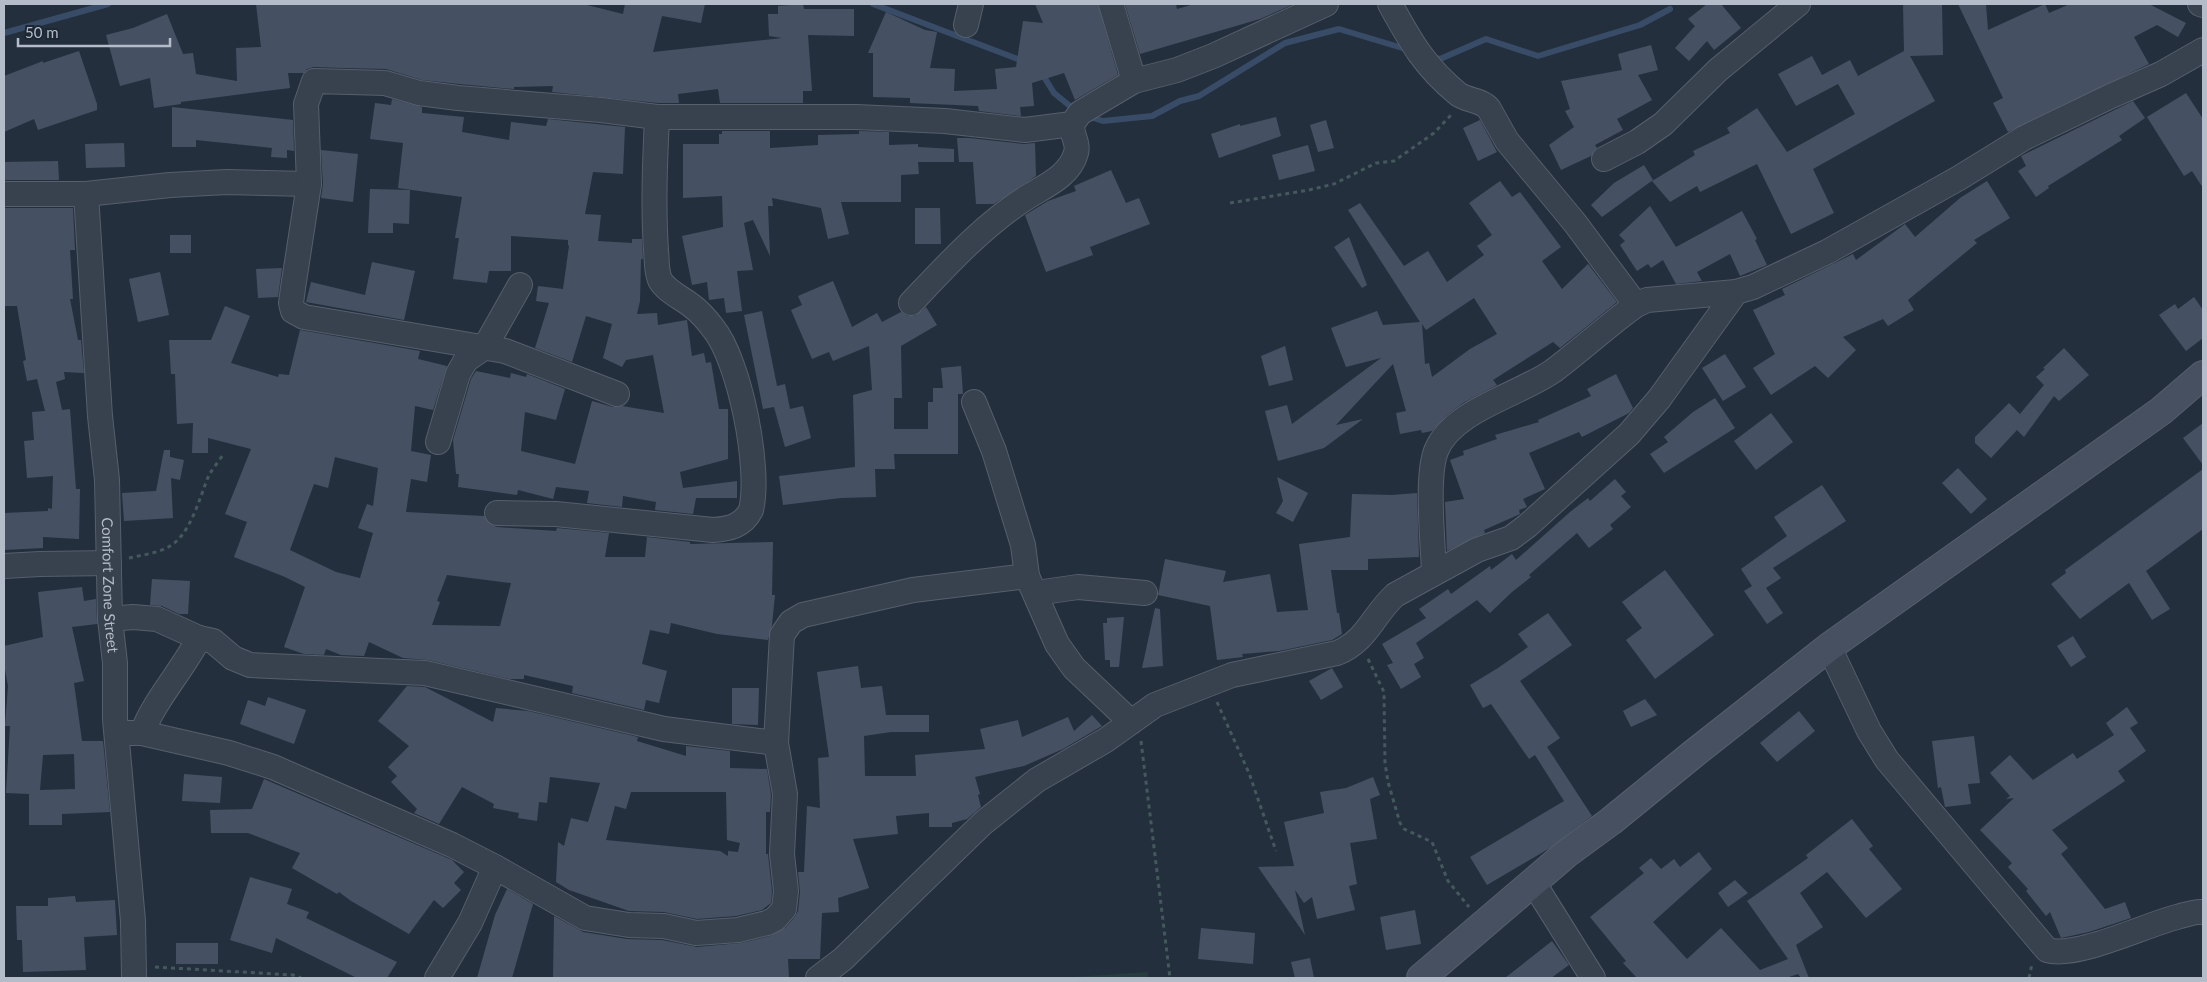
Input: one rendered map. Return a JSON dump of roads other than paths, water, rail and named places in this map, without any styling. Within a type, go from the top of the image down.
[{"type":"street","points":[[1111,4],[1134,81]]},
{"type":"street","points":[[911,303],[972,241],[1006,211],[1066,172],[1076,153],[1076,142],[1071,132],[1072,124],[1080,113],[1134,81],[1177,70],[1213,56],[1326,4]]},
{"type":"street","points":[[1390,4],[1417,52],[1439,78],[1465,98],[1486,104],[1506,142],[1575,223],[1636,304]]},
{"type":"street","points":[[1604,159],[1636,142],[1663,124],[1718,70],[1798,4]]},
{"type":"street","points":[[1434,572],[1432,474],[1437,449],[1456,426],[1472,414],[1537,381],[1552,371],[1636,304],[1647,300],[1736,292],[1753,287],[1827,252],[1958,178],[2024,138],[2161,74],[2203,50]]},
{"type":"street","points":[[617,394],[505,351],[304,317],[293,311],[291,303],[309,184],[306,104],[310,87],[316,81],[385,83],[419,93],[458,98],[601,110],[657,117],[856,117],[944,121],[1025,130],[1072,124]]},
{"type":"street","points":[[496,513],[556,514],[713,530],[734,527],[751,510],[752,463],[745,413],[735,370],[723,341],[713,328],[693,306],[666,287],[658,274],[653,194],[657,117]]},
{"type":"street","points":[[4,194],[86,194],[170,185],[227,182],[309,184]]},
{"type":"street","name":"Comfort Zone Street","points":[[86,194],[100,416],[107,480],[110,619],[115,663],[117,733],[133,921],[133,972]]},
{"type":"street","points":[[438,442],[458,374],[466,360],[485,347],[520,285]]},
{"type":"street","points":[[818,978],[843,959],[983,823],[1037,780],[1106,740],[1155,705],[1232,675],[1267,666],[1337,653],[1349,648],[1360,640],[1385,604],[1396,595],[1476,550],[1520,533],[1622,441],[1659,399],[1736,292]]},
{"type":"street","points":[[1421,978],[1532,882],[1829,647],[2161,411],[2203,375]]},
{"type":"street","points":[[974,402],[994,451],[1023,545],[1032,584],[1057,644],[1074,668],[1134,719]]},
{"type":"street","points":[[4,566],[109,563]]},
{"type":"street","points":[[117,733],[142,733],[229,753],[273,767],[385,815],[495,867],[576,914],[597,922],[664,926],[696,932],[738,930],[767,923],[775,919],[784,909],[786,891],[782,854],[785,794],[776,743],[782,635],[791,622],[803,616],[913,590],[1032,584],[1145,593]]},
{"type":"street","points":[[110,619],[133,617],[157,619],[199,638],[213,641],[233,658],[250,665],[425,673],[664,729],[776,743]]},
{"type":"street","points":[[142,733],[151,714],[187,661],[199,638]]},
{"type":"street","points":[[1829,647],[1870,731],[1887,760],[2047,950],[2056,952],[2080,949],[2170,918],[2203,912]]},
{"type":"street","points":[[437,978],[470,923],[495,867]]},
{"type":"street","points":[[1532,882],[1593,978]]},
{"type":"waterway","points":[[4,33],[108,4]]},
{"type":"waterway","points":[[873,4],[1023,61]]},
{"type":"waterway","points":[[1430,56],[1440,59],[1486,39],[1538,56],[1640,25],[1670,9]]},
{"type":"waterway","points":[[1087,116],[1103,121],[1152,116],[1180,101],[1199,96],[1285,43],[1339,29],[1409,50]]},
{"type":"waterway","points":[[1041,72],[1054,93],[1076,111]]}]
